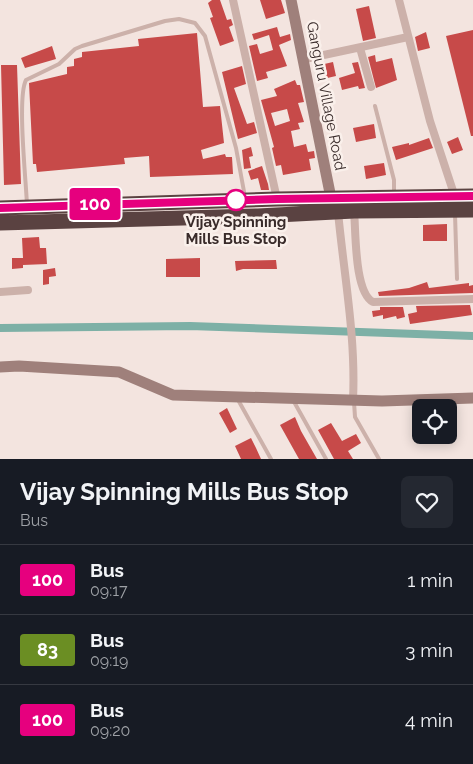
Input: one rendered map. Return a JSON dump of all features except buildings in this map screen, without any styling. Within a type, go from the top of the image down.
[{"type":"highway","points":[[0,223],[338,212],[455,204],[473,196]]},
{"type":"highway","points":[[0,208],[393,197],[455,204],[473,210]]},
{"type":"street","points":[[233,0],[277,199]]},
{"type":"street","name":"Ganguru Village Road","points":[[291,0],[331,198]]},
{"type":"street","points":[[399,0],[430,121],[455,204]]},
{"type":"street","points":[[304,59],[408,37]]},
{"type":"street","points":[[360,48],[371,87]]},
{"type":"street","points":[[354,211],[360,283],[369,300],[382,303],[405,303],[473,299]]},
{"type":"street","points":[[338,212],[342,265],[351,317],[354,400]]},
{"type":"street","points":[[0,292],[28,290]]},
{"type":"street","points":[[0,367],[102,370],[132,376],[164,392],[173,394],[354,400],[473,398]]},
{"type":"lane","points":[[27,207],[23,118],[23,90],[26,80],[60,64],[75,49],[82,46],[179,19],[196,23],[205,36],[236,148],[245,200]]},
{"type":"lane","points":[[376,106],[394,180],[393,197]]},
{"type":"lane","points":[[455,204],[457,279]]},
{"type":"lane","points":[[236,396],[271,459]]},
{"type":"lane","points":[[292,398],[326,459]]},
{"type":"lane","points":[[354,400],[355,417],[379,459]]},
{"type":"waterway","points":[[0,328],[190,326],[473,336]]},
{"type":"bus line","name":"100","points":[[0,208],[277,199],[473,196]]},
{"type":"place","name":"Vijay Spinning Mills Bus Stop","points":[[236,200]]}]
